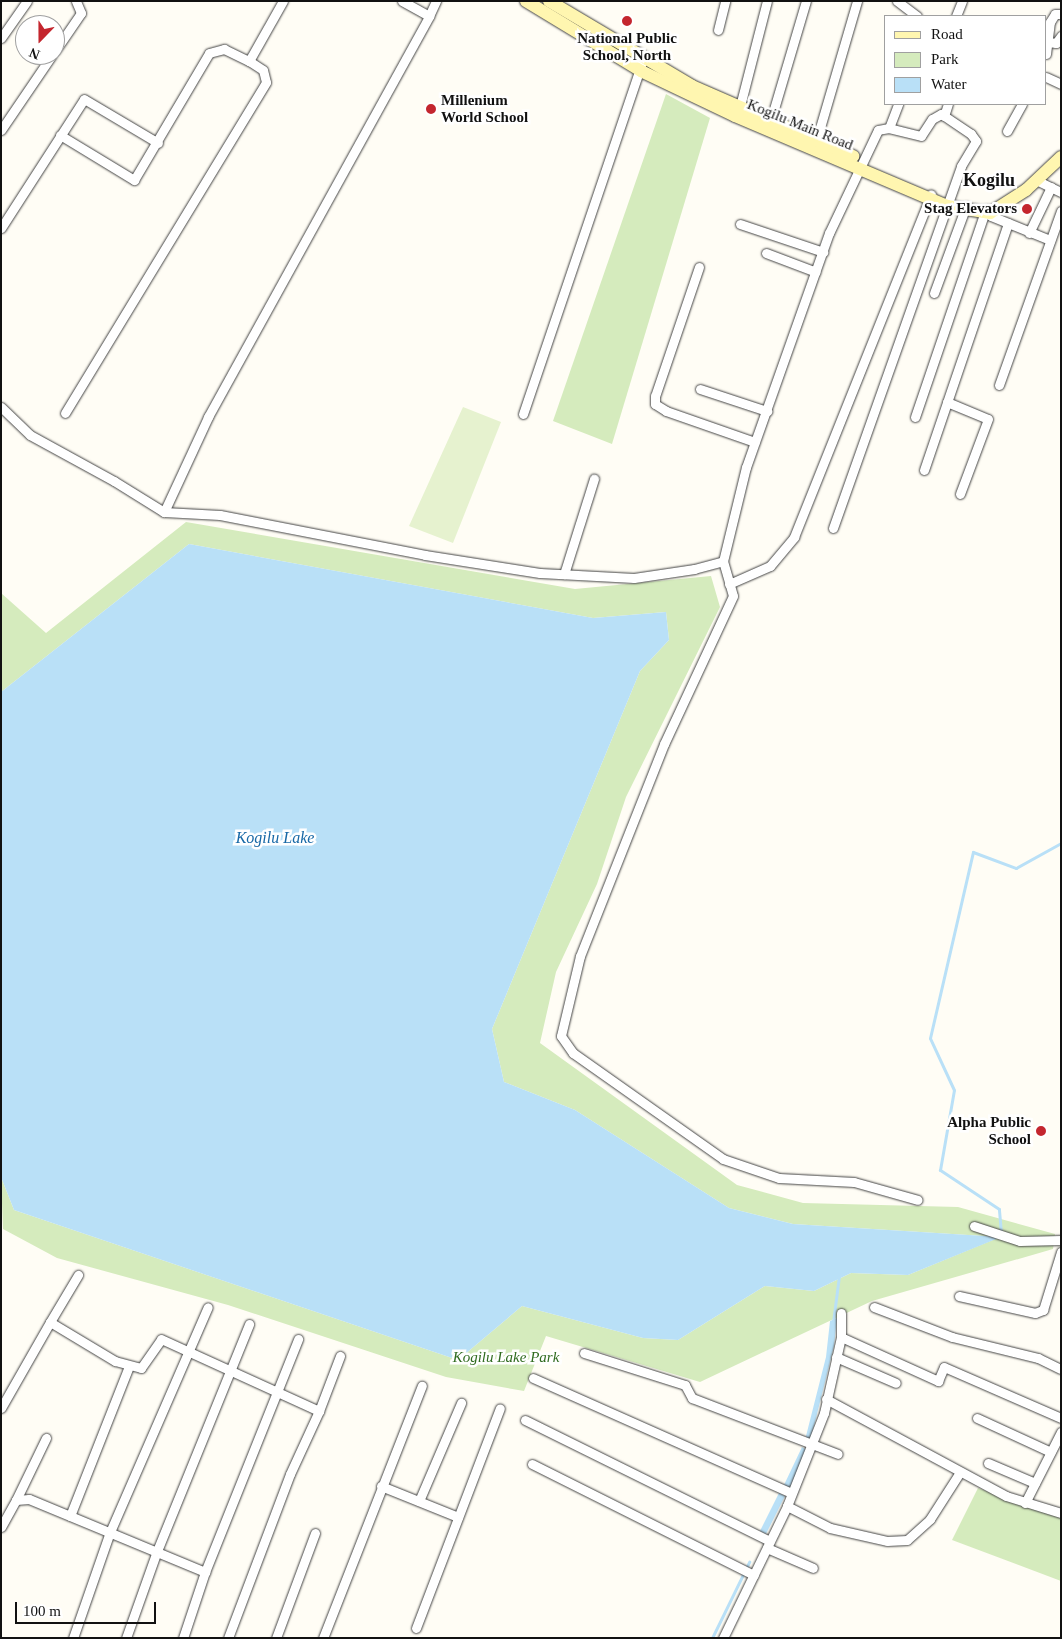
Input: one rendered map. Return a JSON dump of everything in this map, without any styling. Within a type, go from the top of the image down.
[{"type":"main road","name":"Kogilu Main Road","points":[[526,1],[641,71],[735,116],[862,164]]},
{"type":"main road","name":"Kogilu Main Road","points":[[549,1],[692,86],[817,138],[862,164],[930,197],[965,208],[988,211]]},
{"type":"main road","points":[[988,211],[1012,196],[1061,151]]},
{"type":"main road","points":[[988,211],[1007,205],[1061,157]]},
{"type":"street","points":[[1,38],[27,1]]},
{"type":"street","points":[[65,36],[81,13],[76,1]]},
{"type":"street","points":[[249,61],[283,1]]},
{"type":"street","points":[[402,1],[429,16]]},
{"type":"street","points":[[164,512],[208,417],[436,1]]},
{"type":"street","points":[[718,30],[725,1]]},
{"type":"street","points":[[740,106],[767,1]]},
{"type":"street","points":[[771,119],[806,1]]},
{"type":"street","points":[[817,138],[857,1]]},
{"type":"street","points":[[897,1],[912,15]]},
{"type":"street","points":[[956,15],[962,1]]},
{"type":"street","points":[[1047,47],[1050,22],[1055,14],[1061,14]]},
{"type":"street","points":[[1047,47],[1056,43],[1061,36]]},
{"type":"street","points":[[60,135],[134,180],[158,143],[209,53],[224,49],[263,70],[266,82],[65,413]]},
{"type":"street","points":[[523,414],[566,280],[641,71],[644,57]]},
{"type":"street","points":[[1,130],[45,65]]},
{"type":"street","points":[[1047,77],[1061,84]]},
{"type":"street","points":[[1,228],[81,101],[89,99],[158,143]]},
{"type":"street","points":[[889,128],[898,105]]},
{"type":"street","points":[[944,116],[948,105]]},
{"type":"street","points":[[1007,131],[1021,105]]},
{"type":"street","points":[[833,528],[961,166],[976,141],[971,134],[944,116],[937,114],[921,136],[889,128],[878,130],[823,252],[755,442],[723,560],[733,596],[664,744],[580,956],[561,1036],[573,1054],[723,1159],[779,1178],[854,1182],[918,1200]]},
{"type":"street","points":[[1036,180],[1061,192]]},
{"type":"street","points":[[1028,233],[1051,187]]},
{"type":"street","points":[[729,584],[770,566],[794,537],[930,197]]},
{"type":"street","points":[[934,293],[965,208]]},
{"type":"street","points":[[988,211],[991,216],[1028,233],[1050,240]]},
{"type":"street","points":[[915,417],[988,211]]},
{"type":"street","points":[[999,385],[1061,211]]},
{"type":"street","points":[[924,470],[1008,223]]},
{"type":"street","points":[[740,224],[823,252]]},
{"type":"street","points":[[766,252],[816,272]]},
{"type":"street","points":[[699,267],[655,396],[655,404],[666,411],[755,442]]},
{"type":"street","points":[[700,388],[767,411]]},
{"type":"street","points":[[947,402],[988,418],[960,494]]},
{"type":"street","points":[[1,407],[30,435],[114,481],[164,512],[220,515],[425,555],[564,574],[634,578],[694,569],[723,560]]},
{"type":"street","points":[[564,574],[594,479]]},
{"type":"street","points":[[974,1226],[1020,1241],[1061,1240]]},
{"type":"street","points":[[959,1296],[1035,1312],[1043,1310],[1061,1252]]},
{"type":"street","points":[[1,1408],[78,1275]]},
{"type":"street","points":[[72,1638],[110,1532],[208,1307]]},
{"type":"street","points":[[874,1307],[952,1337],[1038,1358],[1061,1369]]},
{"type":"street","points":[[723,1638],[787,1506],[811,1446],[826,1399],[841,1337],[841,1313]]},
{"type":"street","points":[[50,1322],[129,1366],[141,1368],[161,1340],[190,1351],[319,1411]]},
{"type":"street","points":[[126,1638],[157,1551],[232,1370],[249,1324]]},
{"type":"street","points":[[841,1337],[938,1381],[944,1367],[1061,1418]]},
{"type":"street","points":[[183,1638],[205,1572],[298,1339]]},
{"type":"street","points":[[584,1353],[685,1385],[692,1398],[811,1446],[838,1454]]},
{"type":"street","points":[[228,1638],[290,1474],[319,1411],[340,1356]]},
{"type":"street","points":[[836,1357],[896,1383]]},
{"type":"street","points":[[70,1516],[129,1366]]},
{"type":"street","points":[[533,1378],[791,1493]]},
{"type":"street","points":[[323,1638],[381,1486],[422,1386]]},
{"type":"street","points":[[826,1399],[932,1454],[960,1472],[1025,1503],[1061,1513]]},
{"type":"street","points":[[419,1501],[460,1403]]},
{"type":"street","points":[[416,1628],[500,1408]]},
{"type":"street","points":[[976,1418],[1051,1452]]},
{"type":"street","points":[[525,1420],[813,1568]]},
{"type":"street","points":[[1025,1503],[1061,1432]]},
{"type":"street","points":[[1,1527],[46,1438]]},
{"type":"street","points":[[988,1463],[1035,1483]]},
{"type":"street","points":[[532,1464],[754,1575]]},
{"type":"street","points":[[787,1506],[830,1528],[887,1541],[907,1540],[930,1519],[960,1472]]},
{"type":"street","points":[[381,1486],[458,1517]]},
{"type":"street","points":[[16,1500],[29,1499],[205,1572]]},
{"type":"street","points":[[276,1638],[315,1533]]},
{"type":"green space","points":[[666,94],[710,118],[612,444],[553,421]]},
{"type":"green space","points":[[463,407],[501,422],[453,543],[409,526]]},
{"type":"green space","name":"Kogilu Lake Park","points":[[186,522],[575,589],[711,576],[720,607],[626,797],[597,884],[556,972],[540,1043],[737,1185],[803,1203],[958,1207],[1055,1234],[1053,1249],[872,1301],[700,1382],[546,1336],[524,1391],[446,1377],[228,1305],[57,1258],[3,1229],[1,1177],[14,1210],[458,1360],[522,1306],[643,1338],[678,1340],[765,1286],[814,1291],[851,1273],[908,1275],[1000,1237],[793,1224],[729,1208],[575,1110],[504,1082],[492,1029],[640,671],[669,640],[666,612],[593,618],[189,544],[1,692],[1,593],[46,633]]},
{"type":"green space","points":[[978,1488],[1061,1518],[1061,1581],[952,1540]]},
{"type":"water","name":"Kogilu Lake","points":[[189,544],[593,618],[666,612],[669,640],[640,671],[492,1029],[504,1082],[575,1110],[729,1208],[793,1224],[1001,1237],[908,1275],[851,1273],[814,1291],[765,1286],[678,1340],[643,1338],[522,1306],[458,1360],[14,1210],[1,1177],[1,692]]},
{"type":"water","points":[[837,1318],[834,1346],[810,1442],[805,1440],[826,1357],[830,1321]]},
{"type":"water","points":[[802,1447],[807,1450],[790,1488],[784,1485]]},
{"type":"water","points":[[779,1493],[785,1496],[766,1534],[760,1531]]},
{"type":"waterway","points":[[1001,1233],[999,1209],[940,1170],[954,1090],[930,1038],[973,852],[1016,868],[1061,843]]},
{"type":"waterway","points":[[833,1322],[839,1276]]},
{"type":"waterway","points":[[712,1638],[749,1562]]},
{"type":"place","name":"National Public School, North","points":[[627,21]]},
{"type":"place","name":"Millenium World School","points":[[431,109]]},
{"type":"place","name":"Stag Elevators","points":[[1027,209]]},
{"type":"place","name":"Alpha Public School","points":[[1041,1131]]},
{"type":"district","name":"Kogilu","points":[[989,180]]}]
